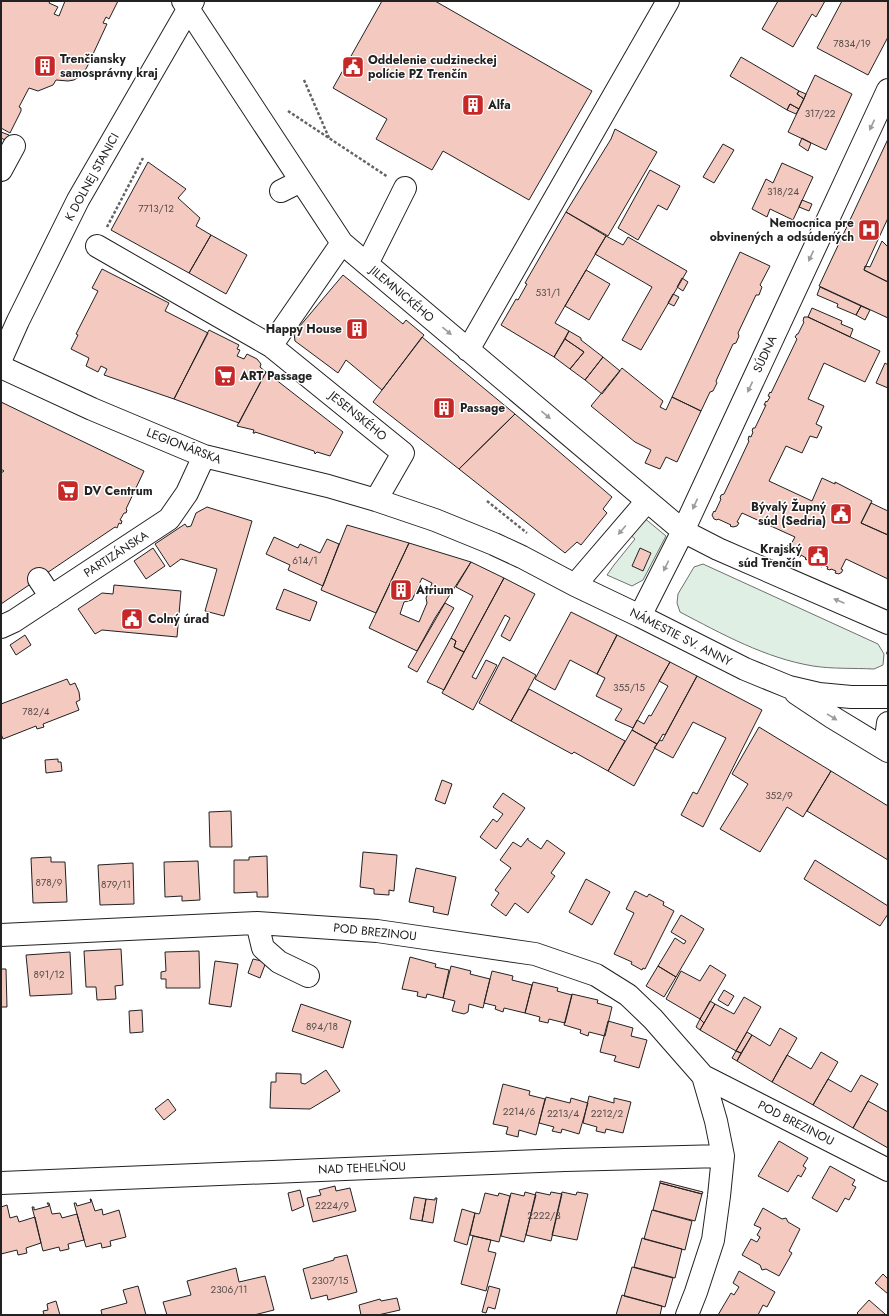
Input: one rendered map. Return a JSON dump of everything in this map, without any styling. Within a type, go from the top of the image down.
[{"type":"street","points":[[468,350],[668,1]]},
{"type":"street","name":"JILEMNICKÉHO","points":[[188,4],[342,243],[683,531]]},
{"type":"street","name":"K DOLNEJ STANICI","points":[[1,359],[18,321],[78,200],[188,4]]},
{"type":"street","name":"SÚDNA","points":[[640,616],[683,531],[888,90]]},
{"type":"street","points":[[1,170],[14,146]]},
{"type":"street","points":[[281,191],[301,181]]},
{"type":"street","points":[[367,264],[405,188]]},
{"type":"street","name":"JESENSKÉHO","points":[[102,237],[271,346],[403,453],[376,500]]},
{"type":"street","points":[[271,346],[342,243]]},
{"type":"street","name":"LEGIONÁRSKA","points":[[1,367],[92,409],[204,456],[328,486],[376,500]]},
{"type":"street","name":"PARTIZÁNSKA","points":[[1,628],[51,597],[169,519],[187,493],[204,456]]},
{"type":"street","name":"NÁMESTIE SV. ANNY","points":[[376,500],[435,520],[494,544],[745,669],[789,687],[819,694],[850,697],[888,697]]},
{"type":"street","points":[[575,585],[647,501]]},
{"type":"street","points":[[683,531],[718,549],[875,616],[888,623]]},
{"type":"street","points":[[39,579],[51,597]]},
{"type":"street","name":"NÁMESTIE SV. ANNY","points":[[789,687],[832,717],[888,751]]},
{"type":"street","points":[[888,723],[886,738],[888,744]]},
{"type":"street","points":[[256,923],[263,948],[279,962],[308,976]]},
{"type":"street","name":"POD BREZINOU","points":[[1,935],[256,923],[377,931],[535,954],[596,975],[628,995],[653,1019],[703,1076],[888,1170]]},
{"type":"street","name":"POD BREZINOU","points":[[687,1315],[713,1240],[723,1156],[716,1121],[703,1076]]},
{"type":"street","name":"NAD TEHELŇOU","points":[[1,1183],[565,1160],[723,1156]]},
{"type":"path","points":[[304,80],[329,138]]},
{"type":"path","points":[[288,111],[405,188]]},
{"type":"path","points":[[102,237],[144,158]]},
{"type":"path","points":[[487,501],[528,534]]},
{"type":"green space","points":[[643,517],[666,536],[643,580],[632,586],[607,575],[635,539],[628,533]]},
{"type":"green space","points":[[703,564],[878,644],[884,654],[883,665],[874,669],[843,668],[820,667],[795,662],[744,644],[680,612],[677,603],[678,594],[694,567]]},
{"type":"building","name":"Trenčiansky samosprávny kraj","points":[[1,1],[50,1],[49,3],[58,7],[54,14],[59,16],[65,1],[118,1],[109,19],[106,17],[103,23],[107,24],[82,75],[74,80],[56,80],[53,85],[38,91],[29,88],[19,107],[21,108],[21,111],[10,133],[1,128]]},
{"type":"building","name":"Alfa","points":[[382,1],[435,1],[592,91],[529,200],[443,151],[432,170],[376,139],[387,119],[333,88]]},
{"type":"building","points":[[778,1],[825,1],[816,17],[812,14],[793,47],[762,29]]},
{"type":"building","points":[[842,1],[888,1],[888,37],[868,75],[817,48]]},
{"type":"building","points":[[741,57],[799,91],[797,94],[804,99],[799,109],[790,104],[787,110],[730,76]]},
{"type":"building","points":[[815,75],[852,94],[826,150],[788,132]]},
{"type":"building","points":[[799,91],[806,94],[804,99],[797,94]]},
{"type":"building","points":[[790,104],[799,109],[796,114],[787,110]]},
{"type":"building","points":[[615,129],[657,152],[608,236],[566,212],[611,139]]},
{"type":"building","points":[[1,132],[9,135],[7,141],[1,138]]},
{"type":"building","points":[[802,138],[811,143],[808,151],[799,145]]},
{"type":"building","points":[[888,139],[888,218],[864,270],[888,282],[888,318],[819,286]]},
{"type":"building","points":[[723,144],[734,150],[714,183],[703,177]]},
{"type":"building","points":[[148,162],[186,189],[178,198],[200,218],[196,226],[211,235],[189,273],[111,230]]},
{"type":"building","points":[[782,163],[813,177],[793,220],[770,209],[767,217],[752,209],[766,179],[773,183]]},
{"type":"building","points":[[650,170],[680,186],[667,210],[658,205],[638,240],[618,228]]},
{"type":"building","points":[[802,200],[812,204],[809,211],[799,207]]},
{"type":"building","points":[[566,212],[606,236],[555,323],[569,331],[554,357],[501,325],[516,299],[518,300],[527,284],[525,283]]},
{"type":"building","points":[[211,235],[247,255],[226,294],[189,273]]},
{"type":"building","points":[[606,236],[623,245],[628,237],[687,271],[641,350],[622,340],[652,287],[595,254]]},
{"type":"building","points":[[882,241],[888,247],[888,282],[864,270],[865,266],[870,267]]},
{"type":"building","points":[[740,252],[770,266],[760,285],[762,287],[759,295],[756,295],[738,333],[739,336],[736,343],[733,344],[716,381],[717,383],[713,391],[710,392],[701,411],[672,397]]},
{"type":"building","points":[[102,269],[169,303],[165,311],[208,333],[174,399],[104,375],[107,369],[101,366],[98,372],[86,366],[89,358],[71,349],[78,335],[76,334],[98,291],[92,288]]},
{"type":"building","points":[[586,270],[610,284],[589,320],[565,306]]},
{"type":"building","name":"Happy House","points":[[343,275],[403,324],[406,320],[424,335],[382,390],[346,360],[338,373],[295,341],[294,333]]},
{"type":"building","points":[[682,278],[688,282],[683,291],[677,287]]},
{"type":"building","points":[[820,287],[861,306],[856,315],[837,307],[838,304],[817,295]]},
{"type":"building","points":[[673,294],[679,297],[674,306],[668,303]]},
{"type":"building","points":[[861,306],[870,310],[865,320],[856,315]]},
{"type":"building","points":[[812,308],[842,321],[841,324],[853,329],[850,337],[808,317]]},
{"type":"building","points":[[804,317],[808,317],[880,351],[865,382],[824,363],[808,399],[824,406],[816,424],[822,427],[817,438],[810,436],[802,453],[786,446],[769,481],[812,501],[822,478],[835,484],[835,482],[872,501],[861,523],[888,535],[888,579],[846,559],[841,569],[843,570],[841,573],[835,573],[836,571],[827,569],[828,567],[822,565],[822,567],[805,559],[806,558],[801,555],[800,557],[796,555],[797,553],[792,551],[791,553],[788,551],[788,545],[790,546],[795,537],[742,513],[737,522],[739,523],[737,526],[733,527],[718,519],[714,519],[712,515],[721,499],[721,495],[724,494],[749,441],[749,436],[751,437],[753,428],[755,428],[766,405],[764,405],[770,397],[768,396],[770,392],[771,393],[797,339],[795,337],[804,322]]},
{"type":"building","name":"ART Passage","points":[[209,330],[239,345],[237,349],[240,350],[237,356],[244,359],[247,354],[257,359],[261,364],[260,367],[266,372],[239,423],[174,399]]},
{"type":"building","points":[[569,331],[581,338],[581,340],[603,357],[585,380],[570,369],[584,352],[565,339]]},
{"type":"building","name":"Passage","points":[[422,337],[515,414],[459,469],[373,402]]},
{"type":"building","points":[[565,339],[584,352],[570,369],[554,357]]},
{"type":"building","points":[[603,357],[620,371],[602,394],[585,380]]},
{"type":"building","points":[[885,363],[888,365],[888,388],[876,383]]},
{"type":"building","points":[[622,368],[663,401],[660,407],[666,410],[672,397],[701,411],[677,462],[666,457],[660,469],[645,463],[651,450],[635,442],[591,406]]},
{"type":"building","points":[[266,372],[343,432],[330,456],[317,452],[315,454],[314,451],[255,432],[253,433],[254,430],[237,426]]},
{"type":"building","name":"DV Centrum","points":[[1,402],[144,471],[126,509],[126,513],[124,513],[120,520],[122,521],[121,524],[119,523],[117,528],[115,527],[1,604],[1,473],[4,471],[1,469]]},
{"type":"building","points":[[515,414],[612,497],[603,509],[607,513],[581,545],[577,542],[565,553],[459,469]]},
{"type":"building","points":[[871,503],[888,511],[888,535],[861,523]]},
{"type":"building","points":[[207,507],[252,521],[224,616],[205,611],[217,569],[181,559],[170,567],[155,544],[185,524],[187,527],[191,526],[196,513]]},
{"type":"building","points":[[347,525],[409,543],[376,613],[321,590]]},
{"type":"building","points":[[274,537],[298,548],[300,544],[320,553],[327,539],[339,544],[323,586],[288,570],[290,565],[266,554]]},
{"type":"building","name":"Atrium","points":[[409,543],[471,562],[435,618],[417,651],[369,628]],"holes":[[[422,578],[432,583],[426,598],[427,603],[419,622],[400,614],[404,602],[412,600]]]},
{"type":"building","points":[[153,548],[165,566],[146,579],[134,561]]},
{"type":"building","points":[[640,548],[651,553],[643,571],[632,566]]},
{"type":"building","points":[[471,562],[504,578],[464,652],[454,647],[456,641],[451,638],[473,596],[456,587]]},
{"type":"building","points":[[504,578],[535,594],[510,641],[501,636],[510,618],[505,615],[472,677],[476,679],[486,660],[497,665],[473,710],[442,693]]},
{"type":"building","name":"Colný úrad","points":[[114,585],[181,591],[177,637],[102,630],[95,634],[78,609],[102,593],[113,594]]},
{"type":"building","points":[[284,589],[317,602],[310,621],[276,609]]},
{"type":"building","points":[[445,603],[454,608],[417,672],[408,667]]},
{"type":"building","points":[[571,612],[617,635],[597,674],[570,660],[555,690],[535,679]]},
{"type":"building","points":[[25,635],[31,645],[16,655],[10,645]]},
{"type":"building","points":[[617,635],[670,662],[633,728],[615,720],[622,709],[596,696],[605,678],[597,674]]},
{"type":"building","points":[[451,638],[456,641],[454,647],[464,652],[444,690],[427,682]]},
{"type":"building","points":[[503,657],[536,675],[511,721],[479,703]]},
{"type":"building","points":[[670,662],[697,676],[665,735],[663,734],[657,744],[632,730],[637,720],[644,724],[649,715],[651,716],[668,686],[659,681]]},
{"type":"building","points":[[697,676],[762,710],[703,827],[681,815],[693,792],[697,794],[726,738],[693,722],[673,758],[654,748],[660,740],[662,741]]},
{"type":"building","points":[[67,679],[70,685],[75,683],[79,692],[80,700],[76,702],[79,710],[43,724],[44,727],[37,729],[36,726],[3,739],[1,734],[1,704]]},
{"type":"building","points":[[529,689],[625,741],[608,771],[574,752],[572,754],[511,721]]},
{"type":"building","points":[[759,727],[831,771],[803,817],[787,807],[760,852],[720,829],[748,784],[732,774]]},
{"type":"building","points":[[632,730],[657,744],[634,786],[608,771]]},
{"type":"building","points":[[58,759],[58,762],[61,762],[62,771],[46,773],[45,760]]},
{"type":"building","points":[[831,771],[888,806],[888,860],[807,811]]},
{"type":"building","points":[[442,780],[452,784],[445,804],[435,800]]},
{"type":"building","points":[[503,793],[525,808],[496,849],[480,837],[493,819],[497,822],[503,814],[493,807]]},
{"type":"building","points":[[231,811],[232,847],[210,847],[209,812]]},
{"type":"building","points":[[528,838],[528,840],[541,849],[547,840],[565,853],[551,873],[555,876],[528,913],[515,903],[506,916],[491,905],[499,893],[495,890],[511,868],[500,860],[513,842],[521,847]]},
{"type":"building","points":[[363,852],[397,855],[394,891],[389,890],[389,895],[374,894],[374,889],[360,887]]},
{"type":"building","points":[[267,856],[268,897],[257,897],[257,892],[234,893],[234,860],[249,860],[249,857]]},
{"type":"building","points":[[51,857],[51,862],[65,862],[67,902],[33,903],[31,858]]},
{"type":"building","points":[[815,860],[888,906],[888,914],[880,926],[804,879]]},
{"type":"building","points":[[198,861],[200,900],[182,901],[182,896],[165,897],[164,862]]},
{"type":"building","points":[[133,863],[134,904],[100,905],[98,865]]},
{"type":"building","points":[[416,868],[456,877],[448,915],[433,912],[434,907],[409,902]]},
{"type":"building","points":[[586,879],[610,892],[592,925],[569,912]]},
{"type":"building","points":[[635,891],[647,897],[649,894],[664,902],[663,905],[674,911],[645,969],[643,968],[642,970],[631,964],[632,962],[614,954],[634,913],[626,909]]},
{"type":"building","points":[[681,915],[704,929],[676,977],[658,966],[675,938],[684,944],[686,941],[671,932]]},
{"type":"building","points":[[121,949],[123,985],[115,986],[116,999],[97,1000],[96,987],[86,987],[84,951]]},
{"type":"building","points":[[199,951],[200,988],[166,988],[166,979],[161,979],[161,972],[166,971],[165,952]]},
{"type":"building","points":[[70,952],[72,994],[30,996],[26,955]]},
{"type":"building","points":[[410,957],[436,964],[435,967],[449,970],[443,998],[427,994],[426,998],[417,996],[418,992],[402,989]]},
{"type":"building","points":[[253,959],[266,962],[260,978],[248,973]]},
{"type":"building","points":[[215,961],[238,964],[231,1007],[209,1004]]},
{"type":"building","points":[[710,965],[726,975],[700,1019],[666,999],[681,971],[700,981]]},
{"type":"building","points":[[451,966],[471,971],[470,974],[490,979],[483,1008],[469,1004],[468,1012],[464,1014],[452,1011],[455,1001],[443,998]]},
{"type":"building","points":[[658,966],[676,977],[664,997],[646,986]]},
{"type":"building","points":[[1,969],[6,969],[7,1007],[1,1007]]},
{"type":"building","points":[[492,971],[513,976],[512,980],[532,985],[525,1013],[504,1008],[503,1012],[495,1009],[496,1006],[484,1003]]},
{"type":"building","points":[[533,982],[558,988],[557,991],[572,995],[565,1023],[549,1019],[548,1023],[539,1021],[540,1017],[525,1013]]},
{"type":"building","points":[[724,990],[734,996],[728,1006],[718,1000]]},
{"type":"building","points":[[572,994],[598,1000],[597,1003],[612,1007],[605,1036],[589,1032],[588,1036],[580,1033],[581,1030],[564,1025]]},
{"type":"building","points":[[744,997],[761,1007],[736,1051],[700,1030],[715,1004],[734,1014]]},
{"type":"building","points":[[710,1001],[715,1004],[704,1023],[700,1019]]},
{"type":"building","points":[[301,1004],[351,1021],[343,1048],[292,1031]]},
{"type":"building","points":[[142,1010],[143,1032],[130,1033],[129,1011]]},
{"type":"building","points":[[700,1019],[704,1023],[700,1030],[696,1027]]},
{"type":"building","points":[[608,1021],[633,1028],[631,1036],[647,1040],[639,1068],[614,1061],[616,1056],[600,1052]]},
{"type":"building","points":[[780,1028],[797,1038],[772,1082],[737,1061],[752,1035],[770,1046]]},
{"type":"building","points":[[747,1032],[752,1035],[741,1053],[736,1051]]},
{"type":"building","points":[[736,1051],[741,1053],[737,1061],[732,1058]]},
{"type":"building","points":[[821,1052],[838,1062],[813,1105],[772,1082],[787,1055],[811,1069]]},
{"type":"building","points":[[326,1070],[340,1091],[310,1109],[270,1108],[271,1082],[276,1082],[276,1073],[301,1074],[301,1083],[305,1084]]},
{"type":"building","points":[[861,1075],[878,1084],[853,1128],[813,1105],[828,1079],[851,1092]]},
{"type":"building","points":[[503,1084],[530,1091],[529,1095],[545,1099],[536,1135],[519,1130],[518,1137],[506,1134],[508,1127],[493,1124]]},
{"type":"building","points":[[589,1096],[614,1103],[614,1098],[631,1102],[623,1133],[606,1129],[605,1133],[596,1131],[597,1127],[583,1123]]},
{"type":"building","points":[[546,1097],[570,1103],[571,1098],[588,1103],[579,1134],[562,1129],[561,1133],[552,1131],[554,1127],[539,1123]]},
{"type":"building","points":[[168,1099],[176,1110],[164,1120],[155,1109]]},
{"type":"building","points":[[868,1101],[888,1112],[888,1148],[853,1128]]},
{"type":"building","points":[[779,1141],[808,1158],[803,1166],[806,1168],[801,1177],[798,1175],[788,1192],[758,1176]]},
{"type":"building","points":[[830,1166],[855,1180],[852,1185],[856,1187],[849,1200],[845,1198],[837,1212],[812,1198]]},
{"type":"building","points":[[660,1181],[703,1192],[702,1194],[660,1183]]},
{"type":"building","points":[[660,1183],[702,1194],[695,1221],[653,1210]]},
{"type":"building","points":[[335,1186],[336,1191],[350,1188],[356,1211],[313,1222],[307,1198],[321,1195],[319,1190]]},
{"type":"building","points":[[300,1190],[304,1206],[292,1211],[288,1193]]},
{"type":"building","points":[[525,1192],[536,1195],[524,1242],[501,1236],[511,1193],[524,1196]]},
{"type":"building","points":[[536,1192],[550,1195],[551,1192],[562,1194],[551,1241],[526,1235]]},
{"type":"building","points":[[562,1192],[576,1195],[577,1192],[588,1194],[577,1240],[552,1235]]},
{"type":"building","points":[[485,1193],[498,1196],[499,1193],[510,1196],[499,1242],[470,1235],[475,1213],[479,1214],[480,1212]]},
{"type":"building","points":[[414,1197],[426,1199],[422,1221],[410,1219]]},
{"type":"building","points":[[435,1198],[437,1198],[433,1223],[422,1221],[426,1199],[435,1200]]},
{"type":"building","points":[[90,1199],[95,1211],[102,1209],[103,1215],[119,1210],[126,1237],[110,1241],[111,1246],[102,1248],[101,1243],[86,1247],[74,1203],[76,1203],[77,1206],[91,1202]]},
{"type":"building","points":[[47,1203],[49,1203],[52,1214],[60,1213],[62,1218],[77,1214],[84,1240],[68,1244],[69,1249],[60,1251],[59,1247],[43,1251],[32,1207],[34,1207],[34,1210],[49,1206]]},
{"type":"building","points":[[7,1205],[10,1218],[17,1216],[19,1222],[35,1217],[41,1243],[26,1248],[27,1253],[18,1255],[17,1250],[1,1254],[1,1207]]},
{"type":"building","points":[[763,1208],[782,1219],[786,1218],[788,1222],[800,1229],[789,1251],[792,1253],[779,1276],[766,1269],[762,1270],[760,1265],[742,1255],[751,1239],[757,1242],[760,1237],[757,1235],[761,1228],[754,1225]]},
{"type":"building","points":[[462,1209],[475,1213],[467,1245],[454,1241]]},
{"type":"building","points":[[652,1210],[692,1221],[685,1250],[644,1239]]},
{"type":"building","points":[[473,1236],[491,1240],[488,1251],[496,1253],[486,1291],[461,1284]]},
{"type":"building","points":[[642,1238],[682,1249],[675,1278],[634,1267]]},
{"type":"building","points":[[347,1255],[357,1292],[328,1300],[327,1295],[311,1299],[303,1269]]},
{"type":"building","points":[[632,1267],[673,1278],[665,1307],[624,1296]]},
{"type":"building","points":[[236,1268],[239,1282],[265,1276],[274,1310],[254,1315],[167,1315],[163,1302],[191,1295],[187,1281]]},
{"type":"building","points":[[739,1271],[775,1292],[767,1307],[763,1305],[758,1315],[718,1315],[731,1293],[734,1295],[739,1287],[733,1283]]},
{"type":"building","points":[[883,1274],[888,1279],[888,1294],[875,1283]]},
{"type":"building","points":[[138,1286],[146,1315],[102,1315],[101,1310],[127,1303],[123,1290]]},
{"type":"building","points":[[489,1286],[500,1289],[495,1309],[488,1307],[486,1313],[482,1312]]},
{"type":"building","points":[[622,1295],[662,1306],[660,1315],[616,1315]]},
{"type":"building","points":[[397,1298],[400,1310],[378,1315],[361,1315],[359,1305],[380,1299],[381,1301]]},
{"type":"building","points":[[869,1300],[885,1314],[859,1315],[857,1313]]},
{"type":"building","points":[[56,1301],[60,1315],[44,1315],[43,1311],[48,1310],[47,1304]]},
{"type":"place","name":"Trenčiansky samosprávny kraj","points":[[45,66]]},
{"type":"place","name":"Oddelenie cudzineckej polície PZ Trenčín","points":[[353,67]]},
{"type":"place","name":"Alfa","points":[[473,105]]},
{"type":"place","name":"Nemocnica pre obvinených a odsúdených","points":[[869,230]]},
{"type":"place","name":"Happy House","points":[[357,329]]},
{"type":"place","name":"ART Passage","points":[[225,376]]},
{"type":"place","name":"Passage","points":[[444,408]]},
{"type":"place","name":"DV Centrum","points":[[68,491]]},
{"type":"place","name":"Bývalý Župný súd (Sedria)","points":[[841,514]]},
{"type":"place","name":"Krajský súd Trenčín","points":[[818,556]]},
{"type":"place","name":"Atrium","points":[[401,590]]},
{"type":"place","name":"Colný úrad","points":[[132,619]]}]
